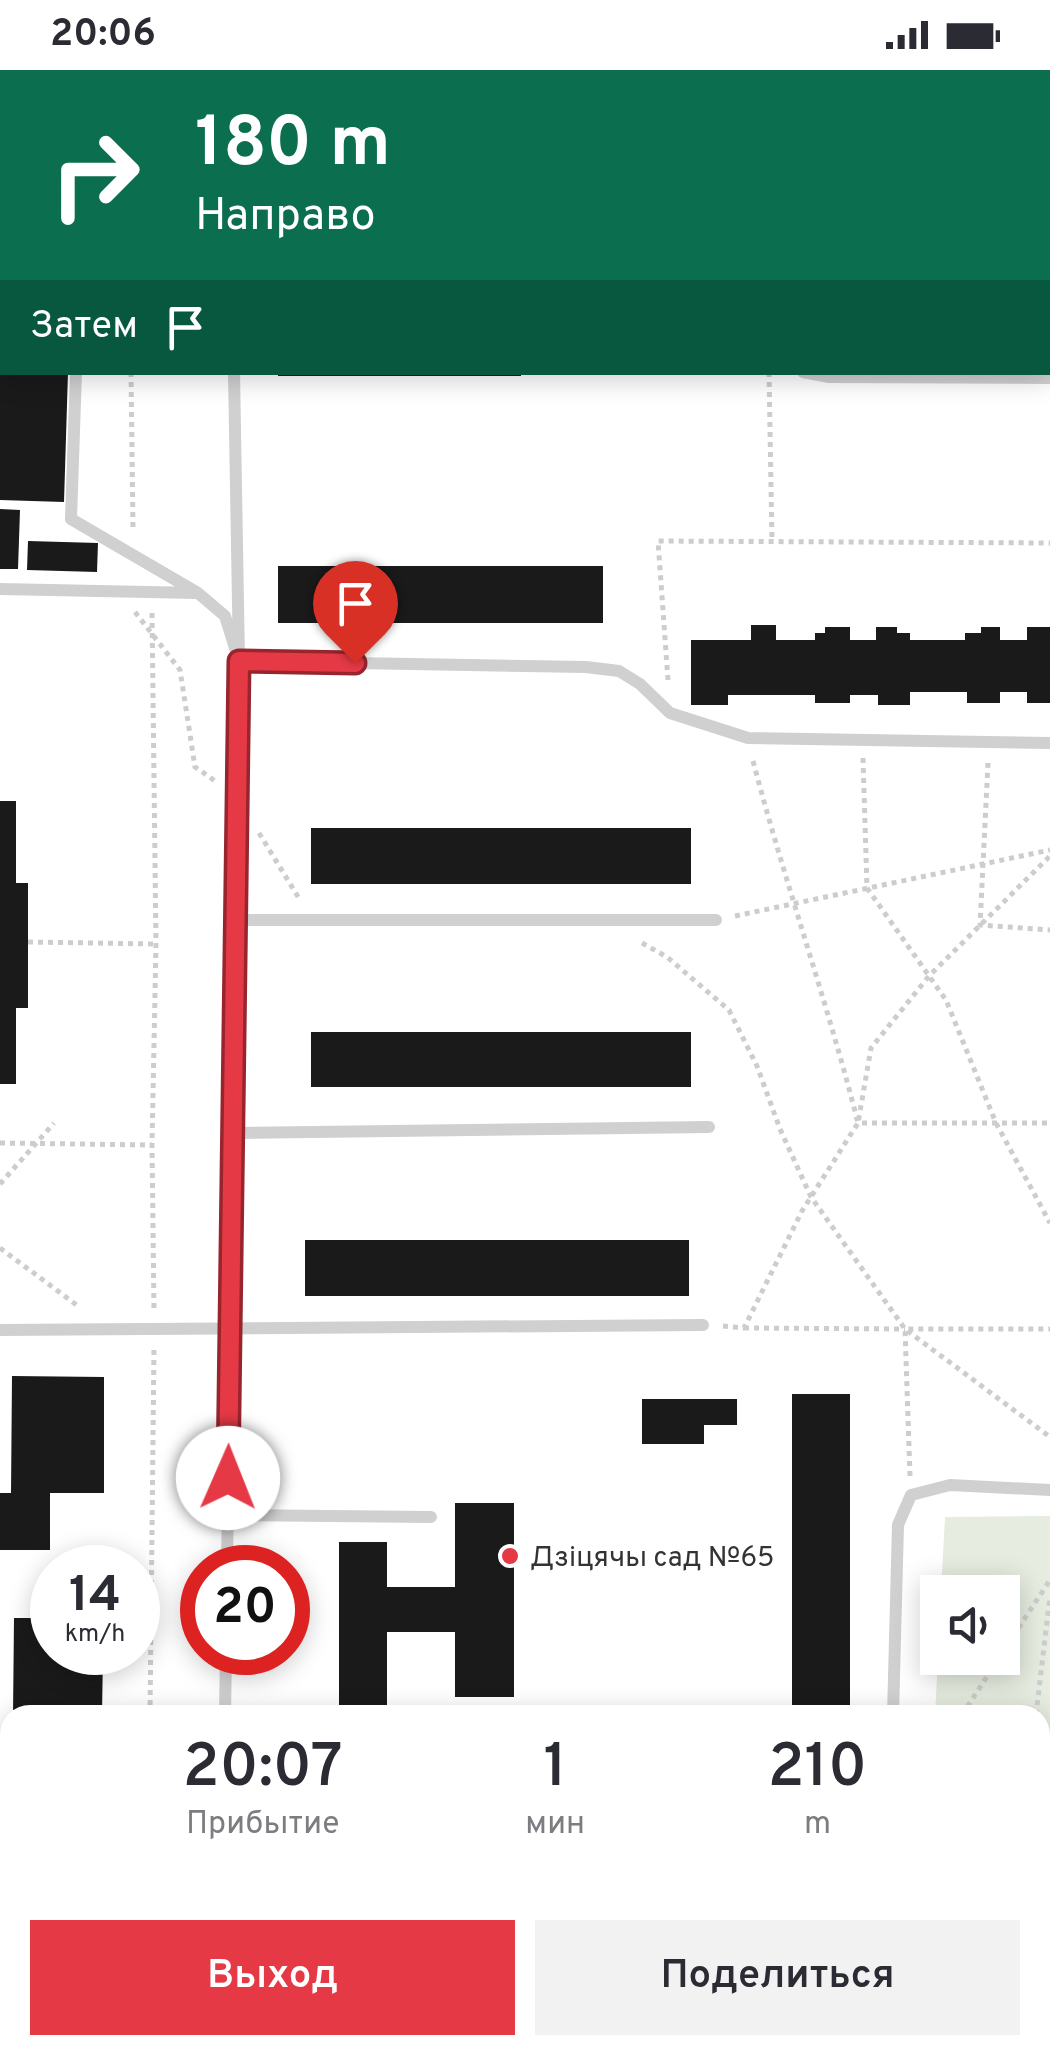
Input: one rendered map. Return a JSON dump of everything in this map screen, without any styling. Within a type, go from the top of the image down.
[{"type":"lane","points":[[76,375],[71,519],[198,593],[225,616],[239,661]]},
{"type":"lane","points":[[227,1545],[239,661],[234,375]]},
{"type":"lane","points":[[818,375],[1050,378]]},
{"type":"lane","points":[[0,589],[198,593]]},
{"type":"lane","points":[[239,661],[586,667],[618,671],[640,684],[670,712],[748,738],[1050,743]]},
{"type":"lane","points":[[236,920],[716,920]]},
{"type":"lane","points":[[232,1134],[709,1127]]},
{"type":"lane","points":[[0,1330],[703,1325]]},
{"type":"lane","points":[[893,1705],[898,1525],[911,1494],[950,1484],[1050,1490]]},
{"type":"lane","points":[[227,1515],[432,1517]]},
{"type":"lane","points":[[225,1705],[226,1675]]},
{"type":"path","points":[[131,375],[133,552]]},
{"type":"path","points":[[769,375],[772,542]]},
{"type":"path","points":[[670,712],[658,541],[1050,543]]},
{"type":"path","points":[[145,590],[154,618],[156,944],[150,1705]]},
{"type":"path","points":[[748,738],[792,905],[840,1052],[858,1124]]},
{"type":"path","points":[[863,740],[866,888],[946,1000],[996,1123],[1050,1223]]},
{"type":"path","points":[[980,925],[989,742]]},
{"type":"path","points":[[716,920],[984,863],[1050,853]]},
{"type":"path","points":[[744,1328],[811,1197],[858,1124],[871,1048],[929,976],[1050,853]]},
{"type":"path","points":[[600,920],[666,958],[729,1010],[757,1066],[811,1197],[905,1330],[1050,1437]]},
{"type":"path","points":[[980,925],[1050,930]]},
{"type":"path","points":[[28,942],[156,944]]},
{"type":"path","points":[[0,1184],[54,1122]]},
{"type":"path","points":[[858,1124],[1050,1123]]},
{"type":"path","points":[[0,1143],[152,1145]]},
{"type":"path","points":[[0,1248],[78,1306]]},
{"type":"path","points":[[703,1325],[1050,1329]]},
{"type":"path","points":[[905,1330],[911,1494]]},
{"type":"path","points":[[1020,1626],[1050,1580]]},
{"type":"path","points":[[1037,1705],[1050,1596]]},
{"type":"path","points":[[968,1705],[988,1675]]},
{"type":"shaded area","points":[[1050,1516],[1050,1705],[936,1705],[937,1675],[1020,1675],[1020,1575],[942,1575],[945,1517]]},
{"type":"building","points":[[0,375],[68,375],[64,502],[0,500]]},
{"type":"building","points":[[278,375],[521,375],[521,376]]},
{"type":"building","points":[[0,509],[20,510],[18,569],[0,569]]},
{"type":"building","points":[[28,541],[98,543],[97,572],[27,570]]},
{"type":"building","points":[[278,566],[603,566],[603,623],[278,623]]},
{"type":"building","points":[[751,625],[776,625],[776,640],[815,640],[815,633],[825,633],[825,627],[850,627],[850,640],[876,640],[876,627],[897,627],[897,633],[910,633],[910,640],[965,640],[965,633],[981,633],[981,627],[1000,627],[1000,640],[1027,640],[1027,627],[1050,627],[1050,703],[1027,703],[1027,692],[1000,692],[1000,703],[967,703],[967,692],[910,692],[910,705],[878,705],[878,695],[850,695],[850,703],[815,703],[815,695],[728,695],[728,705],[691,705],[691,640],[751,640]]},
{"type":"building","points":[[0,801],[16,801],[16,883],[28,883],[28,1008],[16,1008],[16,1084],[0,1084]]},
{"type":"building","points":[[311,828],[691,828],[691,884],[311,884]]},
{"type":"building","points":[[311,1032],[691,1032],[691,1087],[311,1087]]},
{"type":"building","points":[[305,1240],[689,1240],[689,1296],[305,1296]]},
{"type":"building","points":[[12,1376],[104,1377],[104,1493],[50,1493],[50,1545],[0,1550],[0,1493],[11,1493]]},
{"type":"building","points":[[792,1394],[850,1394],[850,1705],[792,1705]]},
{"type":"building","points":[[642,1399],[737,1399],[737,1425],[704,1425],[704,1444],[642,1444]]},
{"type":"building","points":[[455,1503],[514,1503],[514,1697],[455,1697],[455,1632],[387,1632],[387,1705],[339,1705],[339,1542],[387,1542],[387,1587],[455,1587]]},
{"type":"building","points":[[14,1618],[30,1618],[30,1675],[103,1675],[102,1705],[13,1705]]},
{"type":"place","name":"Дзіцячы сад №65","points":[[510,1556]]},
{"type":"route","points":[[228,1478],[239,661],[355,663]]}]
